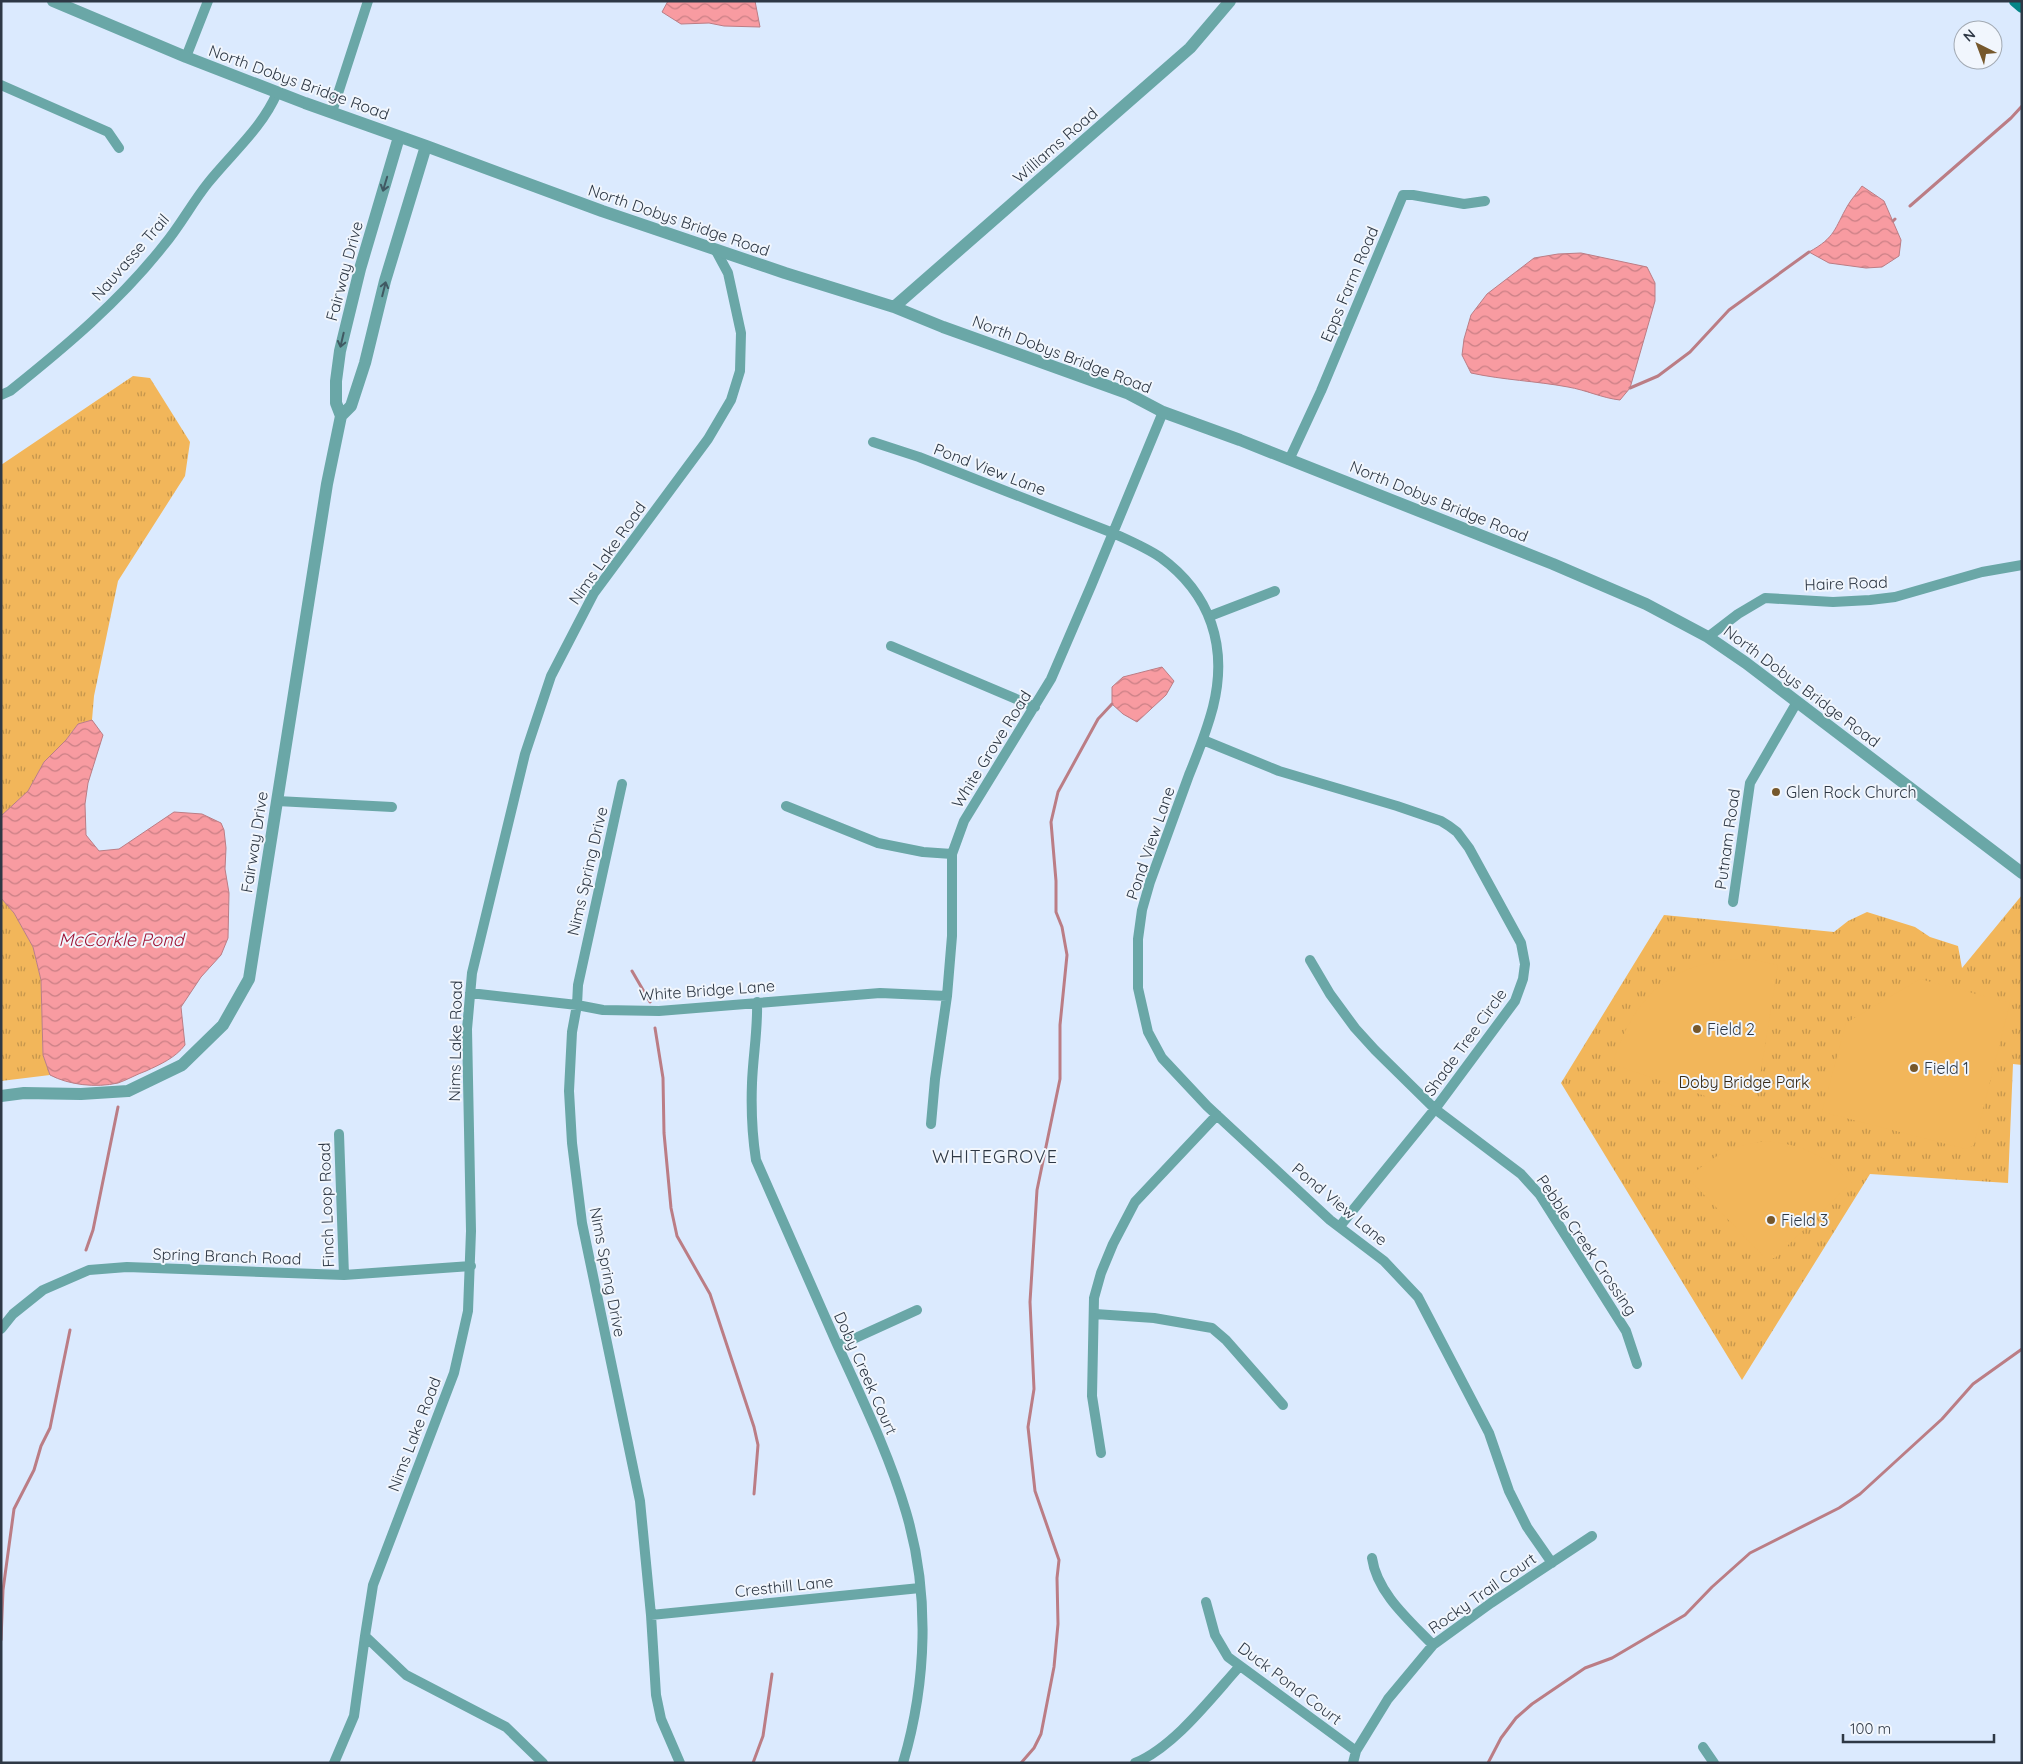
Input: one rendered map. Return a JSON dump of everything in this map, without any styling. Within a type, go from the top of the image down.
[{"type":"main road","points":[[2015,1],[2022,7]]},
{"type":"street","name":"North Dobys Bridge Road","points":[[53,1],[277,93],[602,211],[785,274],[894,307],[943,327],[1126,393],[1163,412],[1561,567],[1646,604],[1708,637],[1797,702],[2022,873]]},
{"type":"street","points":[[186,57],[208,1]]},
{"type":"street","points":[[332,112],[368,1]]},
{"type":"street","name":"Williams Road","points":[[894,307],[1190,48],[1230,1]]},
{"type":"street","points":[[1,85],[108,132],[119,148]]},
{"type":"street","name":"Nauvasse Trail","points":[[1,395],[10,391],[58,352],[115,301],[165,245],[208,184],[256,128],[272,105],[277,93]]},
{"type":"street","name":"Fairway Drive","points":[[1,1096],[24,1093],[81,1094],[128,1091],[182,1065],[223,1025],[249,979],[327,484],[340,416],[336,403],[336,381],[340,351],[362,261],[399,137]]},
{"type":"street","name":"Fairway Drive","points":[[340,416],[350,406],[365,363],[386,282],[426,146]]},
{"type":"street","name":"Epps Farm Road","points":[[1289,460],[1321,391],[1403,195],[1464,204],[1485,201]]},
{"type":"street","name":"Nims Lake Road","points":[[334,1763],[354,1716],[373,1585],[454,1373],[468,1311],[471,1266],[467,1029],[472,973],[525,754],[551,676],[594,593],[708,439],[731,400],[740,371],[741,333],[728,273],[715,249]]},
{"type":"street","name":"White Grove Road","points":[[931,1124],[935,1079],[947,996],[952,936],[952,854],[964,821],[1035,707],[1054,670],[1163,412]]},
{"type":"street","name":"Pond View Lane","points":[[873,442],[918,456],[1112,533],[1142,547],[1173,567],[1189,584],[1210,616],[1219,654],[1219,672],[1214,706],[1150,882],[1142,910],[1138,939],[1138,988],[1148,1032],[1162,1058],[1217,1115],[1330,1220],[1384,1261],[1418,1297],[1489,1434],[1509,1491],[1527,1527],[1552,1563]]},
{"type":"street","name":"Haire Road","points":[[1708,637],[1738,614],[1765,598],[1833,602],[1895,597],[1982,572],[2022,565]]},
{"type":"street","points":[[1210,616],[1276,591]]},
{"type":"street","points":[[891,646],[1035,707]]},
{"type":"street","name":"Putnam Road","points":[[1734,902],[1750,783],[1797,702]]},
{"type":"street","name":"Shade Tree Circle","points":[[1203,740],[1279,771],[1441,821],[1457,832],[1469,848],[1521,943],[1525,964],[1524,979],[1515,1001],[1435,1109],[1340,1226]]},
{"type":"street","name":"Nims Spring Drive","points":[[622,784],[578,985],[577,1005],[572,1032],[569,1091],[572,1142],[582,1223],[640,1501],[651,1615],[656,1695],[661,1719],[680,1763]]},
{"type":"street","points":[[277,801],[392,807]]},
{"type":"street","points":[[786,806],[878,843],[922,852],[952,854]]},
{"type":"street","name":"Pebble Creek Crossing","points":[[1310,960],[1330,994],[1355,1028],[1375,1050],[1435,1109],[1521,1174],[1540,1195],[1626,1331],[1637,1364]]},
{"type":"street","name":"White Bridge Lane","points":[[470,993],[577,1005],[603,1010],[659,1011],[880,994],[947,996]]},
{"type":"street","name":"Doby Creek Court","points":[[757,1002],[752,1083],[752,1130],[756,1160],[888,1460],[907,1513],[918,1566],[923,1619],[921,1673],[913,1731],[903,1763]]},
{"type":"street","points":[[1101,1453],[1092,1396],[1094,1298],[1101,1272],[1135,1202],[1217,1115]]},
{"type":"street","name":"Finch Loop Road","points":[[339,1134],[344,1275]]},
{"type":"street","name":"Spring Branch Road","points":[[1,1329],[13,1314],[43,1290],[89,1270],[127,1267],[344,1275],[471,1266]]},
{"type":"street","points":[[838,1346],[917,1310]]},
{"type":"street","points":[[1095,1314],[1154,1318],[1212,1328],[1226,1340],[1283,1405]]},
{"type":"street","name":"Rocky Trail Court","points":[[1353,1763],[1356,1751],[1388,1699],[1433,1645],[1490,1603],[1592,1536]]},
{"type":"street","points":[[1372,1558],[1374,1572],[1397,1608],[1433,1645]]},
{"type":"street","name":"Cresthill Lane","points":[[651,1615],[920,1588]]},
{"type":"street","name":"Duck Pond Court","points":[[1206,1602],[1214,1635],[1228,1658],[1356,1751]]},
{"type":"street","points":[[365,1636],[406,1675],[506,1726],[543,1763]]},
{"type":"street","points":[[1135,1763],[1149,1757],[1192,1719],[1239,1667]]},
{"type":"street","points":[[1703,1748],[1714,1763]]},
{"type":"green space","points":[[133,376],[150,378],[190,442],[185,476],[118,581],[94,696],[92,720],[78,724],[66,740],[44,762],[28,791],[1,816],[1,465]]},
{"type":"green space","name":"Doby Bridge Park","points":[[2022,895],[2022,1065],[2013,1064],[2008,1183],[1870,1174],[1742,1380],[1561,1083],[1664,915],[1834,932],[1848,921],[1867,912],[1915,927],[1930,937],[1958,946],[1962,968]]},
{"type":"green space","points":[[1,898],[14,913],[33,947],[41,980],[43,1055],[50,1075],[1,1081]]},
{"type":"green space","name":"Field 2","points":[[1736,959],[1755,960],[1778,965],[1757,1095],[1737,1107],[1612,1064],[1631,1021],[1642,1004],[1656,989],[1671,978],[1690,969]]},
{"type":"green space","name":"Field 1","points":[[1920,979],[2010,1003],[1974,1145],[1966,1149],[1822,1112],[1846,1023]]},
{"type":"green space","name":"Field 3","points":[[1764,1141],[1802,1148],[1831,1164],[1852,1182],[1775,1258],[1765,1258],[1688,1178],[1706,1163],[1731,1149]]},
{"type":"water","points":[[668,1],[755,1],[760,27],[724,26],[709,23],[681,24],[662,12]]},
{"type":"water","points":[[1862,186],[1884,201],[1901,240],[1899,256],[1882,267],[1866,268],[1829,263],[1809,252],[1830,237],[1850,202]]},
{"type":"water","points":[[1581,253],[1647,267],[1655,283],[1655,301],[1630,388],[1620,400],[1568,387],[1471,373],[1462,355],[1464,339],[1471,315],[1487,294],[1534,258]]},
{"type":"water","points":[[1162,667],[1174,681],[1166,695],[1137,722],[1123,714],[1112,704],[1112,687],[1123,677]]},
{"type":"water","name":"McCorkle Pond","points":[[92,720],[103,735],[88,783],[85,804],[86,835],[99,851],[119,849],[174,812],[202,814],[221,823],[224,830],[226,848],[225,869],[229,893],[228,938],[221,955],[201,977],[181,1007],[185,1045],[172,1057],[157,1066],[110,1085],[74,1083],[50,1075],[43,1055],[41,980],[33,947],[14,913],[1,898],[1,816],[28,791],[44,762],[66,740],[78,724]]},
{"type":"waterway","points":[[1910,206],[2011,118],[2022,106]]},
{"type":"waterway","points":[[1630,388],[1658,376],[1690,352],[1729,310],[1809,252]]},
{"type":"waterway","points":[[1021,1763],[1034,1748],[1041,1734],[1054,1667],[1058,1624],[1057,1578],[1059,1560],[1035,1491],[1028,1427],[1034,1389],[1030,1302],[1037,1190],[1060,1079],[1060,1025],[1067,955],[1062,927],[1056,912],[1056,881],[1051,822],[1058,792],[1098,719],[1112,704]]},
{"type":"waterway","points":[[632,971],[650,1002]]},
{"type":"waterway","points":[[655,1028],[663,1078],[664,1133],[671,1208],[677,1236],[710,1294],[754,1427],[758,1445],[754,1494]]},
{"type":"waterway","points":[[86,1250],[93,1230],[118,1107]]},
{"type":"waterway","points":[[1,1640],[3,1590],[14,1509],[34,1470],[41,1446],[50,1428],[70,1330]]},
{"type":"waterway","points":[[1488,1763],[1501,1738],[1516,1718],[1532,1704],[1585,1668],[1612,1658],[1685,1615],[1712,1587],[1750,1553],[1839,1508],[1860,1494],[1942,1419],[1973,1384],[2022,1349]]},
{"type":"waterway","points":[[753,1763],[763,1736],[772,1674]]},
{"type":"place","name":"Glen Rock Church","points":[[1776,792]]},
{"type":"place","name":"Field 2","points":[[1697,1029]]},
{"type":"place","name":"Field 1","points":[[1914,1068]]},
{"type":"place","name":"Field 3","points":[[1771,1220]]},
{"type":"district","name":"WHITEGROVE","points":[[995,1156]]}]
